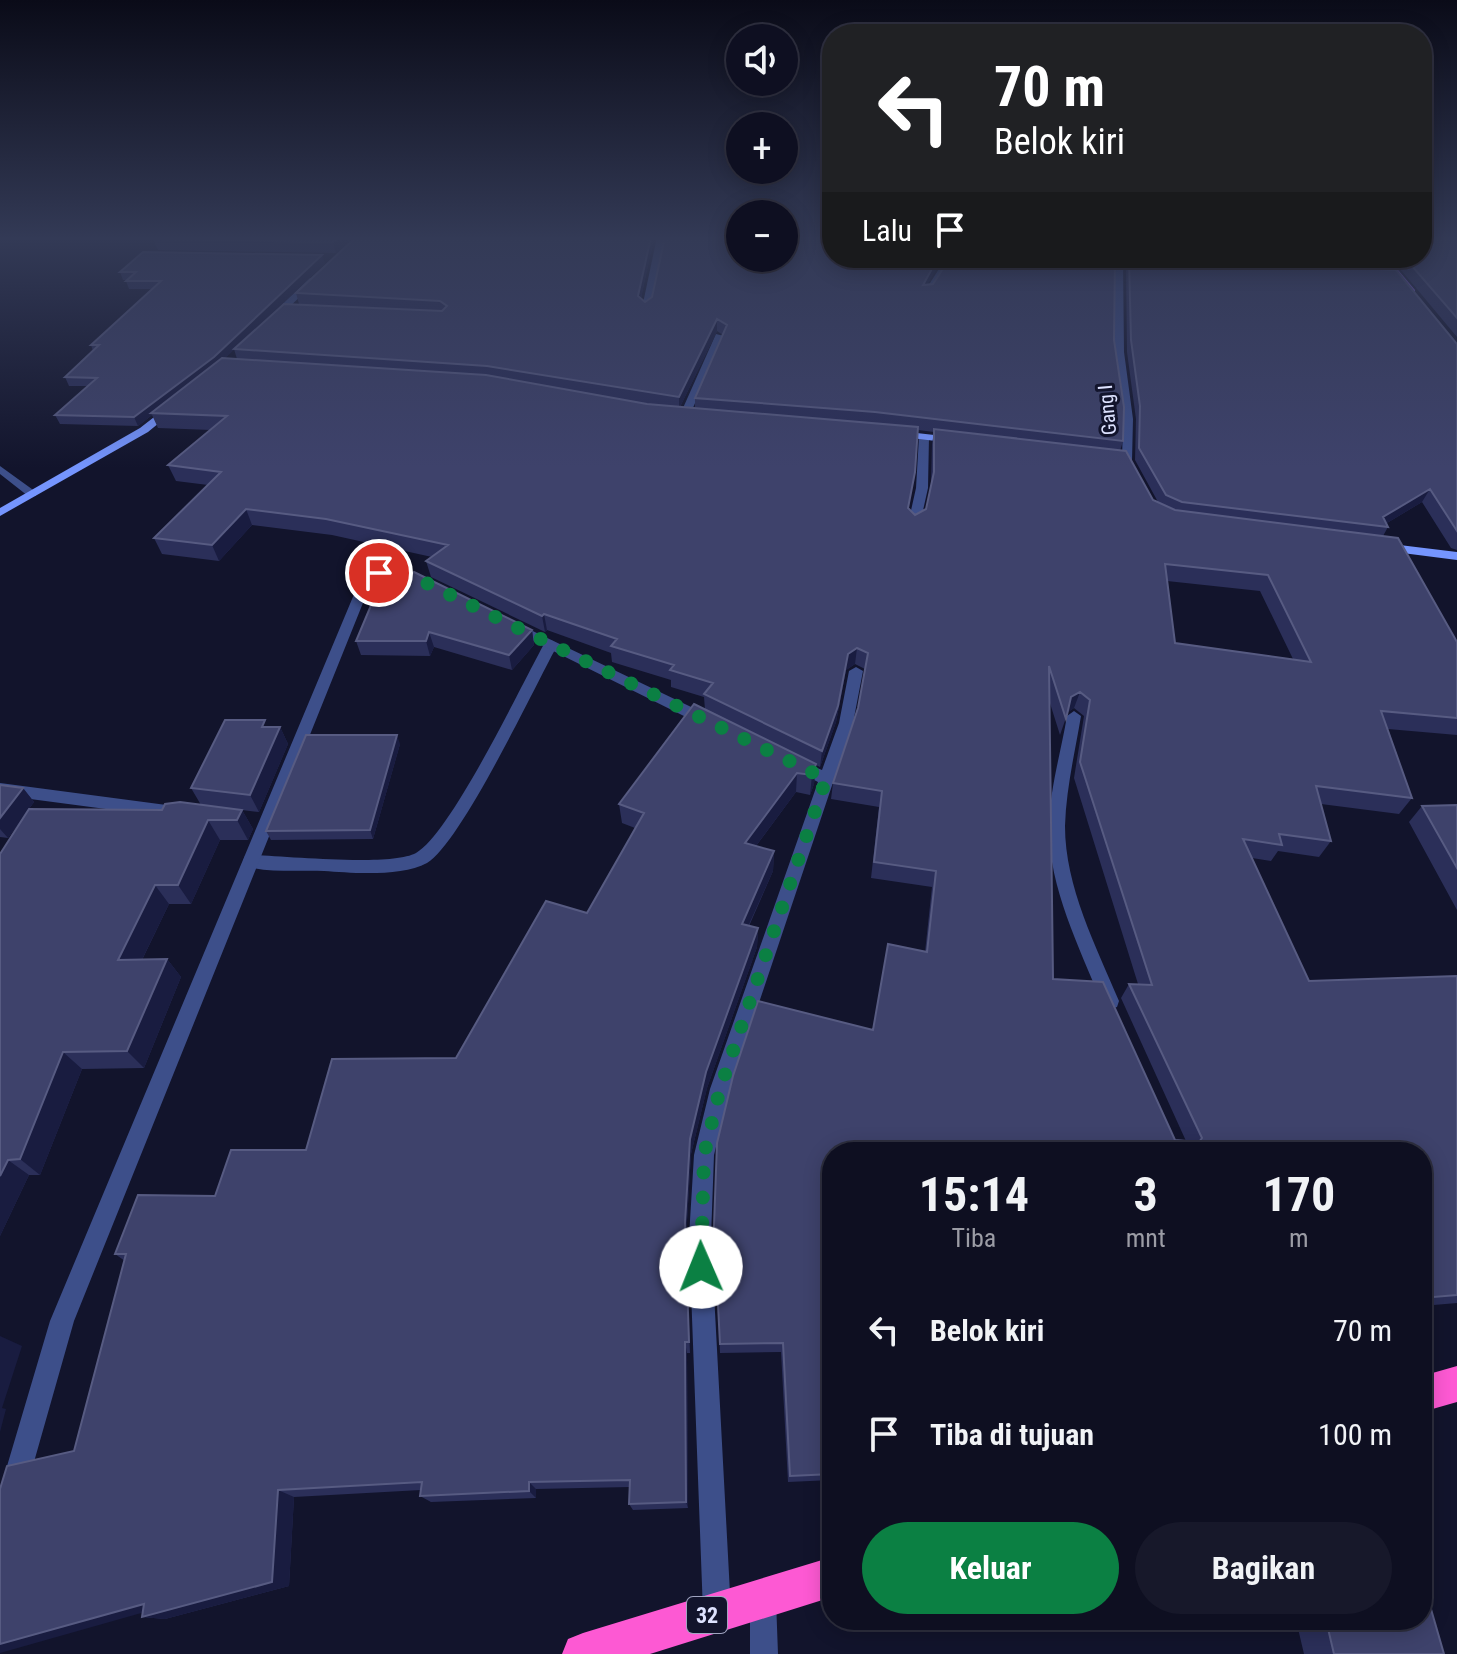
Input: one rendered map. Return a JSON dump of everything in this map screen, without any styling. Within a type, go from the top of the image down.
[{"type":"highway","points":[[1432,1391],[1457,1384]]},
{"type":"highway","name":"32","points":[[583,1654],[822,1580]]},
{"type":"street","points":[[263,328],[277,314]]},
{"type":"street","name":"Gang I","points":[[1119,314],[1119,352],[1128,419],[1127,461]]},
{"type":"street","points":[[696,418],[678,416],[719,336]]},
{"type":"street","points":[[0,513],[144,430],[179,403]]},
{"type":"street","points":[[886,433],[971,443]]},
{"type":"street","points":[[914,524],[922,488],[924,437]]},
{"type":"street","points":[[1111,459],[1127,461],[1134,475]]},
{"type":"street","points":[[0,469],[32,494]]},
{"type":"street","points":[[1362,544],[1457,556]]},
{"type":"street","points":[[9,1504],[62,1321],[251,861],[260,822],[361,592],[379,573],[394,572],[440,590]]},
{"type":"street","points":[[495,617],[730,732]]},
{"type":"street","points":[[251,861],[397,865],[425,856],[453,821],[551,644]]},
{"type":"street","points":[[717,1612],[700,1237],[704,1155],[720,1089],[846,723],[856,671]]},
{"type":"street","points":[[1074,716],[1060,795],[1058,843],[1072,905],[1117,1021]]},
{"type":"street","points":[[785,759],[826,779]]},
{"type":"street","points":[[0,789],[197,815]]},
{"type":"street","points":[[763,1599],[764,1654]]},
{"type":"building","points":[[125,314],[259,314],[214,357],[134,417],[55,415],[97,378],[65,377],[99,345],[91,345]]},
{"type":"building","points":[[273,314],[1114,314],[1114,340],[1124,407],[1123,441],[875,412],[695,398],[727,325],[717,319],[679,397],[487,366],[234,349]]},
{"type":"building","points":[[1130,314],[1432,314],[1457,344],[1457,531],[1430,489],[1383,517],[1388,527],[1182,502],[1166,495],[1139,448],[1140,406]]},
{"type":"building","points":[[222,358],[486,375],[647,404],[918,427],[915,472],[908,508],[915,515],[926,509],[934,472],[934,429],[1126,451],[1153,500],[1175,510],[1398,538],[1457,642],[1457,718],[1381,711],[1412,798],[1316,786],[1331,841],[1279,834],[1282,845],[1243,839],[1309,981],[1457,976],[1457,1295],[1432,1297],[1432,1142],[1199,1142],[822,1142],[822,1474],[790,1476],[783,1343],[720,1344],[714,1226],[717,1143],[733,1076],[758,1001],[873,1030],[888,944],[927,952],[936,871],[874,862],[882,791],[833,783],[858,708],[868,653],[857,648],[848,654],[838,706],[822,751],[704,694],[713,683],[670,670],[674,665],[611,646],[617,639],[544,614],[542,616],[426,561],[448,545],[326,519],[246,509],[212,545],[154,538],[221,472],[168,465],[227,416],[151,413]],"holes":[[[1165,564],[1268,575],[1311,662],[1175,643]],[[1049,666],[1066,719],[1071,697],[1080,692],[1090,700],[1080,762],[1152,985],[1129,984],[1202,1138],[1199,1142],[1175,1140],[1103,982],[1053,979]]]},
{"type":"building","points":[[414,572],[532,630],[509,655],[429,632],[426,641],[356,641],[372,603]]},
{"type":"building","points":[[694,704],[816,764],[812,775],[797,773],[745,843],[774,851],[742,924],[758,928],[706,1072],[690,1139],[685,1223],[689,1342],[685,1342],[686,1502],[629,1504],[630,1480],[529,1482],[529,1491],[420,1496],[422,1482],[278,1490],[272,1582],[142,1617],[144,1604],[0,1644],[0,1489],[7,1466],[74,1451],[126,1254],[115,1254],[138,1195],[215,1196],[231,1150],[306,1150],[332,1059],[456,1058],[546,901],[587,913],[644,813],[619,804]]},
{"type":"building","points":[[225,720],[265,720],[262,727],[280,727],[250,795],[191,788]]},
{"type":"building","points":[[306,735],[397,735],[370,830],[266,831]]},
{"type":"building","points":[[0,785],[23,788],[0,818]]},
{"type":"building","points":[[180,802],[242,810],[237,820],[208,820],[178,885],[155,885],[118,960],[167,959],[127,1051],[63,1052],[20,1159],[8,1160],[0,1176],[0,854],[29,809],[162,810],[165,804]]},
{"type":"building","points":[[1457,805],[1457,868],[1422,806]]},
{"type":"building","points":[[1432,1613],[1444,1654],[1334,1654],[1328,1630],[1432,1630]]},
{"type":"route","points":[[379,573],[412,576],[826,779],[720,1089],[704,1155],[701,1267]]}]
